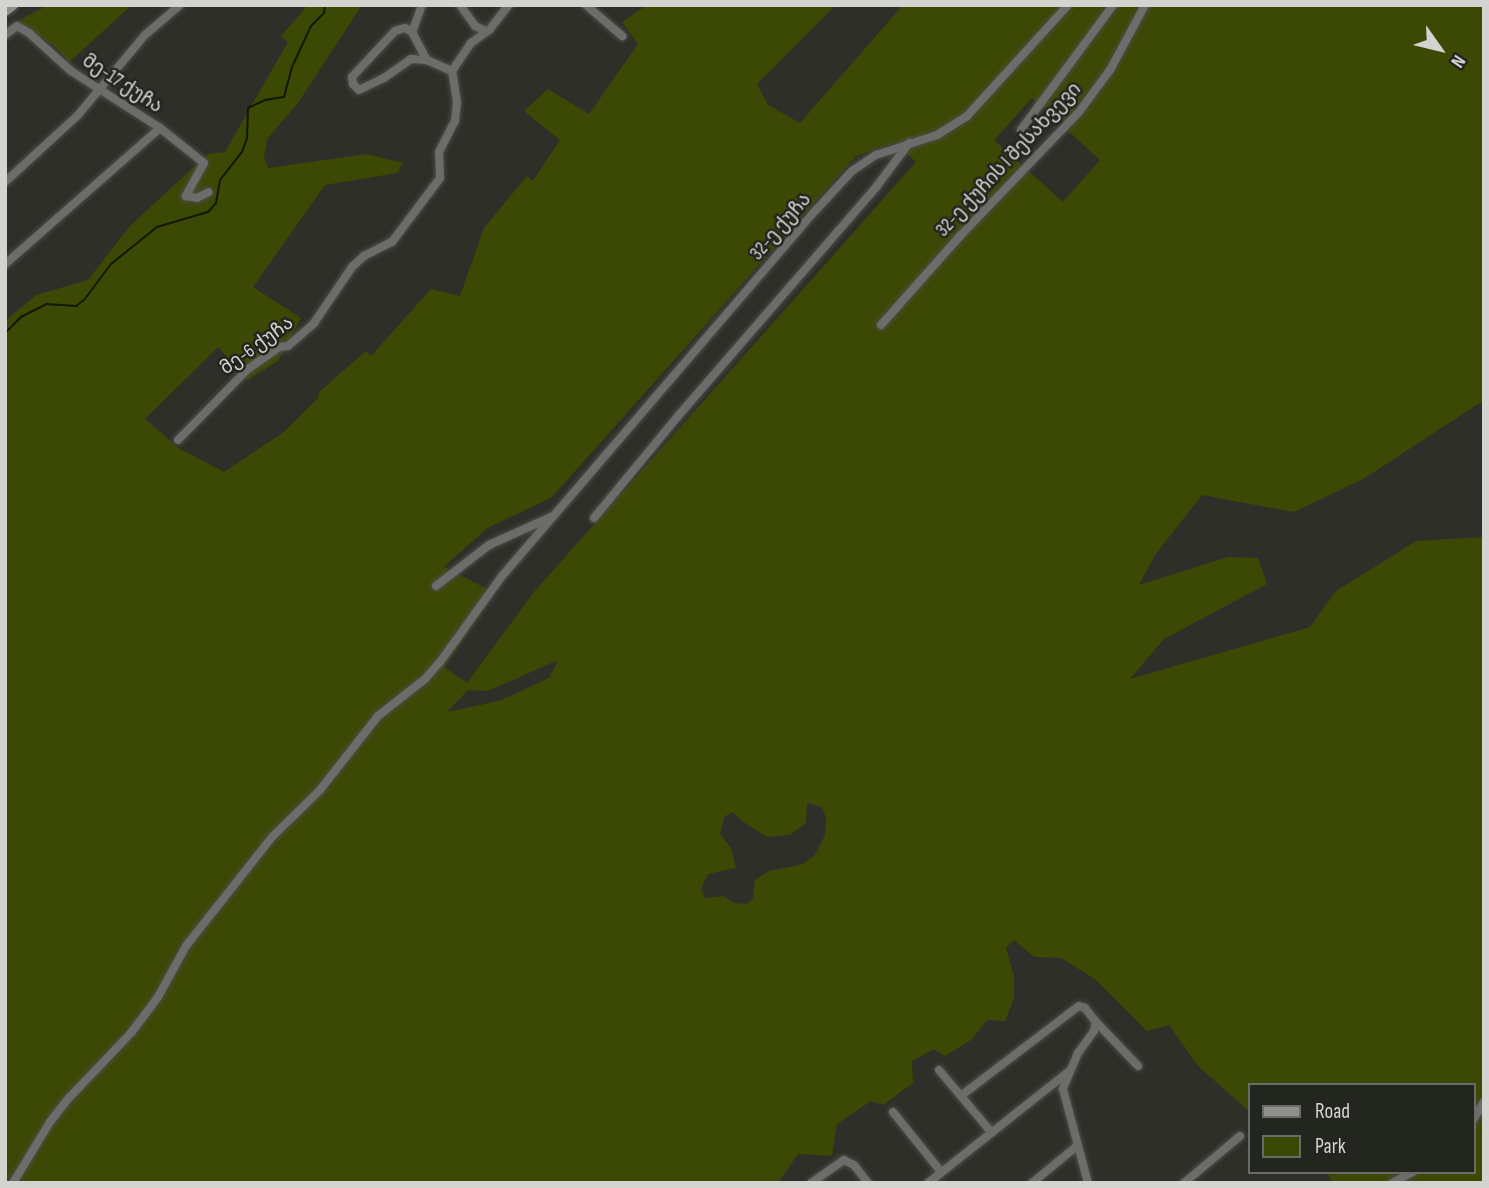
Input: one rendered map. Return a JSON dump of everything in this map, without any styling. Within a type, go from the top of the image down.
[{"type":"main road","points":[[5,11],[13,5]]},
{"type":"street","points":[[5,182],[78,115],[145,34],[180,5]]},
{"type":"street","points":[[412,32],[422,5]]},
{"type":"street","points":[[460,5],[475,26],[484,30],[490,29],[509,5]]},
{"type":"street","points":[[586,5],[622,36]]},
{"type":"street","name":"32-ე ქუჩა","points":[[13,1183],[50,1122],[138,1024],[158,997],[186,946],[273,836],[320,790],[379,716],[425,679],[440,662],[502,576],[852,171],[876,155],[937,135],[967,116],[1068,5]]},
{"type":"street","points":[[1021,130],[1113,5]]},
{"type":"street","name":"32-ე ქუჩის I შესახვევი","points":[[881,325],[961,234],[1079,113],[1110,71],[1144,5]]},
{"type":"street","name":"მე-17 ქუჩა","points":[[5,35],[17,26],[29,33],[71,71],[160,128],[5,264]]},
{"type":"street","points":[[427,60],[412,32],[405,28],[395,31],[352,77],[353,84],[359,90],[384,78],[411,59],[427,60],[452,71],[471,43],[484,30]]},
{"type":"street","name":"მე-6 ქუჩა","points":[[178,440],[248,369],[280,347],[288,346],[314,323],[352,267],[377,247],[392,242],[400,232],[440,178],[439,152],[451,130],[456,111],[452,71]]},
{"type":"street","points":[[160,128],[205,163],[186,196],[197,198],[209,192]]},
{"type":"street","points":[[594,518],[678,416],[877,186],[909,144]]},
{"type":"street","points":[[436,586],[489,545],[553,516]]},
{"type":"street","points":[[962,1095],[1079,1006],[1138,1066]]},
{"type":"street","points":[[1088,1183],[1063,1089],[1068,1072],[1096,1022]]},
{"type":"street","points":[[939,1070],[992,1132]]},
{"type":"street","points":[[928,1183],[1068,1072]]},
{"type":"street","points":[[893,1112],[941,1172]]},
{"type":"street","points":[[1184,1183],[1240,1136]]},
{"type":"street","points":[[1032,1183],[1077,1146]]},
{"type":"street","points":[[811,1183],[844,1160],[854,1165],[868,1183]]},
{"type":"street","points":[[1392,1183],[1409,1174]]},
{"type":"green space","points":[[48,5],[132,5],[69,62],[57,48],[18,21]]},
{"type":"green space","points":[[308,5],[362,5],[298,103],[267,139],[264,158],[268,168],[367,154],[403,163],[397,173],[325,185],[253,287],[301,318],[278,361],[248,380],[218,347],[145,419],[180,449],[224,472],[284,432],[318,398],[319,392],[366,351],[371,356],[431,289],[460,296],[484,228],[527,176],[533,181],[560,140],[524,111],[548,89],[589,114],[638,44],[622,22],[647,5],[836,5],[757,84],[768,105],[800,123],[903,5],[1484,5],[1484,400],[1365,478],[1294,512],[1202,495],[1155,555],[1139,585],[1228,557],[1258,558],[1267,584],[1164,639],[1130,679],[1310,627],[1336,591],[1416,541],[1484,537],[1484,1183],[1333,1183],[1328,1174],[1475,1174],[1475,1083],[1248,1083],[1248,1110],[1199,1067],[1169,1025],[1147,1031],[1095,979],[1061,958],[1034,957],[1014,940],[1006,948],[1014,976],[1014,998],[1005,1021],[987,1020],[971,1040],[945,1056],[934,1049],[912,1061],[913,1083],[883,1105],[871,1101],[837,1124],[832,1156],[798,1154],[778,1183],[5,1183],[5,321],[36,295],[88,280],[130,226],[208,154],[225,152],[288,42],[281,36]],"holes":[[[1032,98],[1100,160],[1063,202],[994,140]],[[895,143],[916,162],[534,592],[467,683],[444,667],[495,593],[444,567],[486,529],[552,497],[856,156]],[[558,660],[549,678],[499,701],[447,712],[468,690],[488,691]],[[807,803],[822,807],[826,818],[825,835],[815,855],[803,864],[769,871],[755,880],[753,898],[747,904],[734,903],[723,896],[705,898],[701,889],[708,874],[736,868],[731,848],[720,834],[724,817],[732,812],[767,837],[790,835],[806,823]]]},
{"type":"waterway","points":[[5,333],[21,317],[46,304],[76,306],[84,300],[111,264],[157,227],[208,212],[216,203],[220,180],[242,152],[247,138],[248,108],[265,100],[284,97],[292,67],[311,26],[324,13],[325,5]]}]
